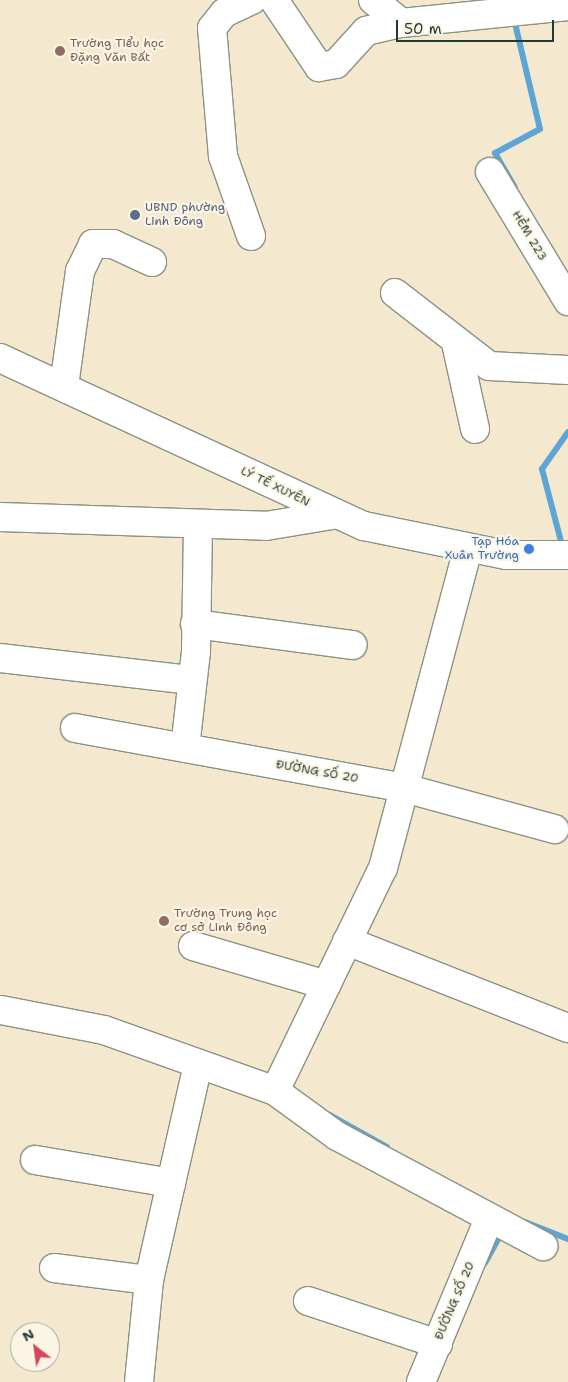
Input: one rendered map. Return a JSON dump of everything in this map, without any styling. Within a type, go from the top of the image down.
[{"type":"street","points":[[251,236],[224,156],[212,28],[224,13],[252,0]]},
{"type":"street","points":[[274,0],[319,67],[336,64],[366,31],[401,23],[500,10],[568,6]]},
{"type":"street","points":[[373,0],[401,23]]},
{"type":"street","name":"HẺM 223","points":[[490,172],[568,301]]},
{"type":"street","points":[[64,386],[80,271],[93,244],[114,244],[152,262]]},
{"type":"street","points":[[395,293],[456,343],[488,366],[568,370]]},
{"type":"street","points":[[456,343],[475,430]]},
{"type":"street","name":"LÝ TẾ XUYÊN","points":[[0,358],[64,386],[332,515],[364,526],[506,555],[559,555]]},
{"type":"street","points":[[0,517],[266,526],[332,515]]},
{"type":"street","points":[[185,748],[195,624],[198,524]]},
{"type":"street","points":[[278,1086],[382,868],[468,548]]},
{"type":"street","points":[[195,624],[353,645]]},
{"type":"street","points":[[0,658],[191,680]]},
{"type":"street","name":"ĐƯỜNG SỐ 20","points":[[75,728],[404,788],[554,830]]},
{"type":"street","points":[[347,941],[568,1028]]},
{"type":"street","points":[[193,946],[326,985]]},
{"type":"street","points":[[1,1010],[104,1030],[198,1064],[278,1086],[337,1136],[491,1220],[543,1246]]},
{"type":"street","points":[[140,1382],[149,1280],[198,1064]]},
{"type":"street","points":[[35,1160],[171,1183]]},
{"type":"street","name":"ĐƯỜNG SỐ 20","points":[[421,1382],[491,1220]]},
{"type":"street","points":[[54,1268],[149,1280]]},
{"type":"street","points":[[308,1301],[438,1344]]},
{"type":"waterway","points":[[514,19],[540,129],[495,153],[515,187]]},
{"type":"waterway","points":[[563,549],[542,469],[568,432]]},
{"type":"waterway","points":[[330,1115],[387,1147]]},
{"type":"waterway","points":[[525,1222],[568,1239]]},
{"type":"waterway","points":[[485,1263],[502,1232]]},
{"type":"place","name":"Trường Tiểu học Đặng Văn Bất","points":[[60,51]]},
{"type":"place","name":"UBND phường Linh Đông","points":[[135,215]]},
{"type":"place","name":"Tạp Hóa Xuân Trường","points":[[529,549]]},
{"type":"place","name":"Trường Trung học cơ sở Linh Đông","points":[[164,921]]}]
